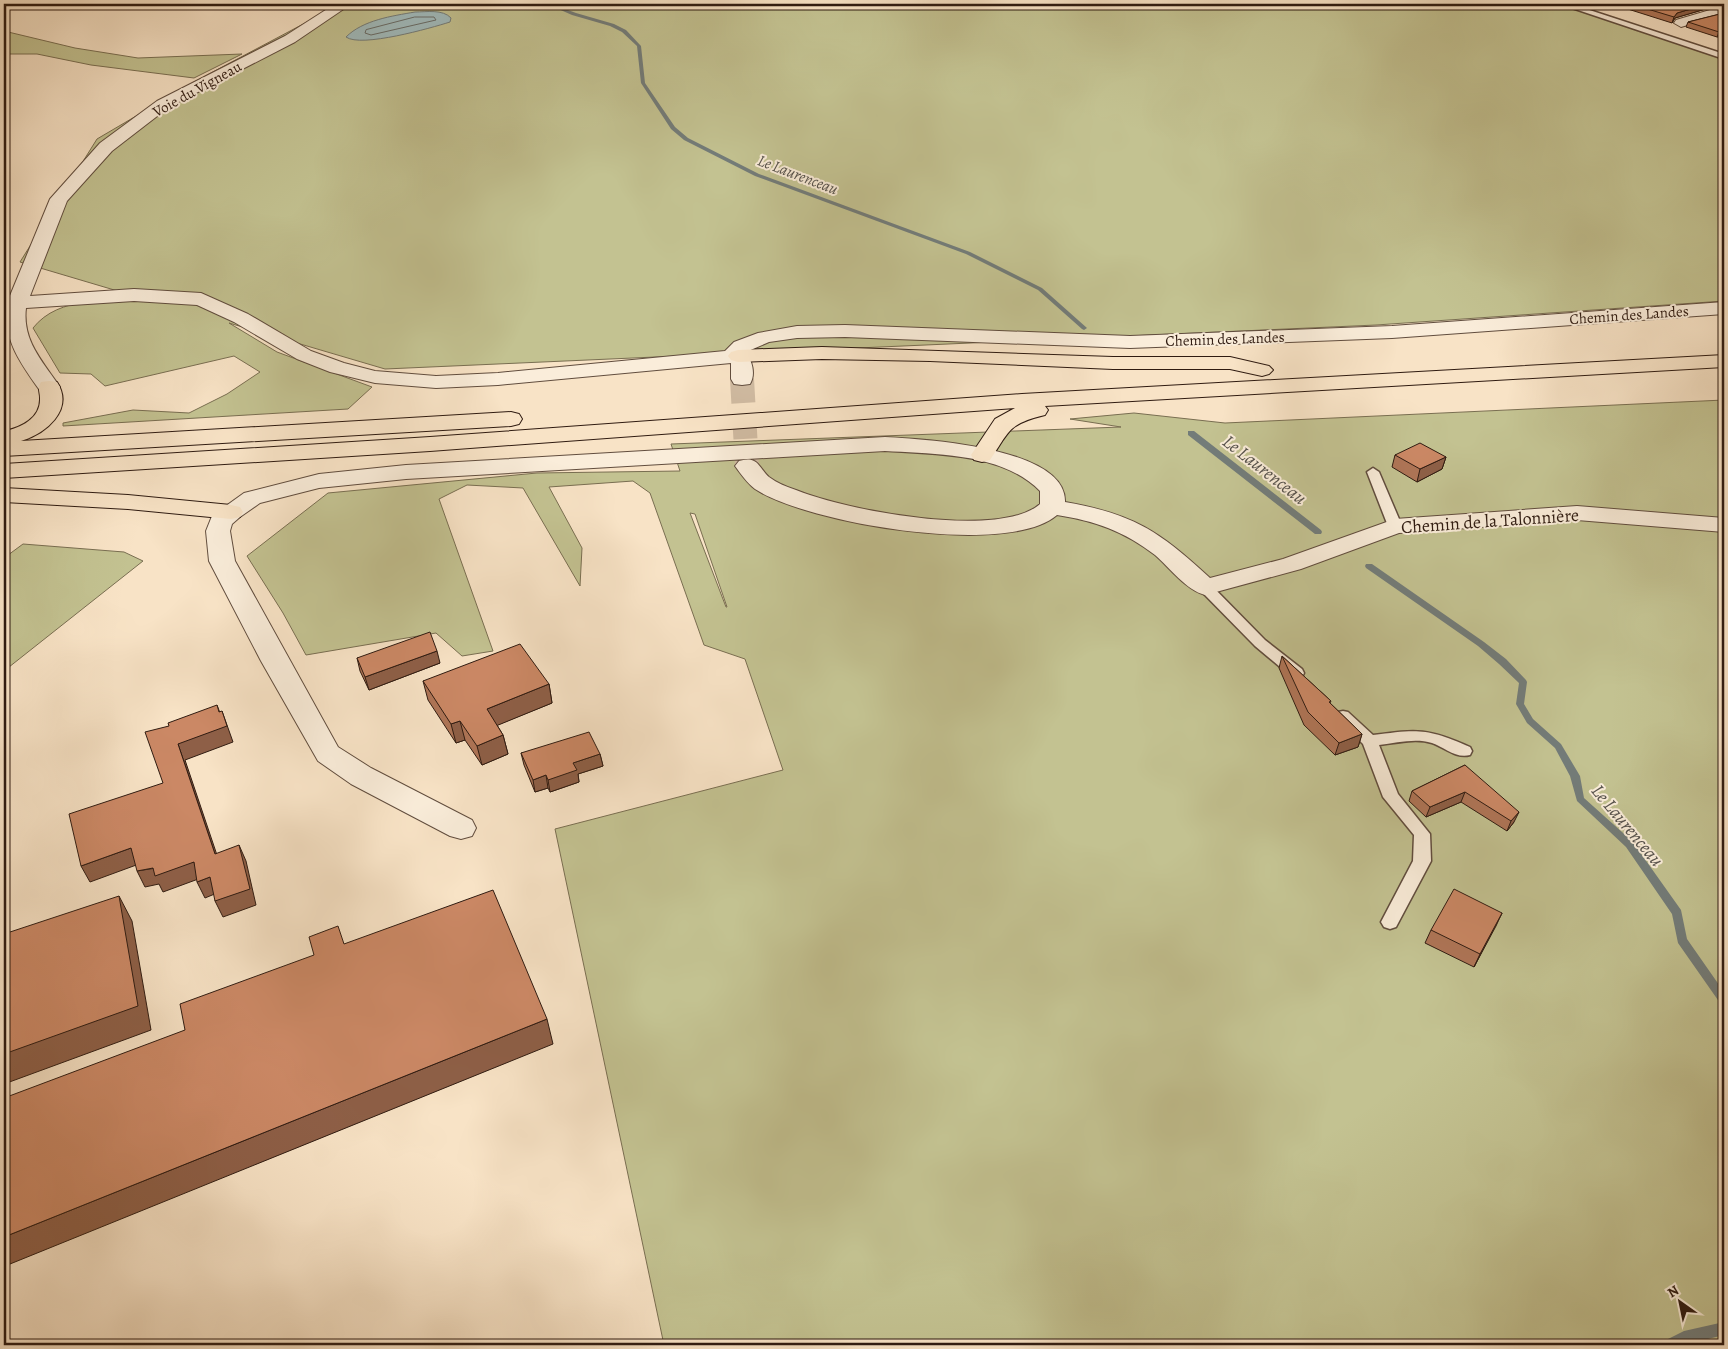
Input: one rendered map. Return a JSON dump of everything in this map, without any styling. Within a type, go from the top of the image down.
[{"type":"highway","points":[[4,449],[446,423],[1003,385],[1724,344]]},
{"type":"highway","points":[[738,356],[822,353],[930,355],[1113,363],[1230,363],[1262,370]]},
{"type":"highway","points":[[4,471],[1167,393],[1724,361]]},
{"type":"highway","points":[[4,438],[30,431],[44,420],[50,410],[52,400],[49,387]]},
{"type":"highway","points":[[982,455],[1004,420],[1013,414],[1134,403],[1167,393]]},
{"type":"highway","points":[[4,496],[137,502],[231,512]]},
{"type":"street","name":"Voie du Vigneau","points":[[17,304],[60,199],[106,147],[163,104],[290,39],[344,4]]},
{"type":"street","points":[[1684,6],[1717,14]]},
{"type":"street","points":[[1681,23],[1717,14]]},
{"type":"street","points":[[49,387],[20,344],[14,317],[17,304],[134,295],[201,299],[242,318],[304,355],[337,368],[376,377],[427,382],[498,379],[738,356],[742,360],[742,379]]},
{"type":"street","name":"Chemin des Landes","points":[[738,356],[735,351],[741,346],[764,337],[797,332],[892,333],[1130,342],[1392,332],[1724,308]]},
{"type":"street","points":[[461,828],[361,776],[328,754],[275,661],[222,561],[218,531],[221,521],[252,498],[296,485],[406,472],[847,444],[922,446],[982,455],[1004,461],[1040,478],[1050,487],[1053,496],[1052,507],[1040,517],[1002,526],[978,528],[914,524],[846,512],[782,492],[765,485],[754,476],[747,466]]},
{"type":"street","points":[[1052,507],[1097,515],[1120,523],[1140,533],[1172,556],[1205,587]]},
{"type":"street","name":"Chemin de la Talonnière","points":[[1205,587],[1292,564],[1395,526],[1577,513],[1724,526]]},
{"type":"lane","points":[[1564,4],[1724,57]]},
{"type":"lane","points":[[1373,472],[1395,526]]},
{"type":"lane","points":[[1205,587],[1260,643],[1312,687]]},
{"type":"lane","points":[[1333,707],[1370,741],[1391,797],[1422,834],[1422,861],[1390,922]]},
{"type":"lane","points":[[1370,741],[1412,735],[1434,738],[1464,751]]},
{"type":"shaded area","points":[[335,4],[1567,4],[1724,57],[1724,301],[1376,325],[385,369],[229,323],[277,352],[372,387],[348,409],[63,426],[63,423],[133,410],[189,413],[227,394],[260,372],[234,356],[105,386],[91,374],[60,373],[33,328],[44,317],[71,305],[86,302],[148,300],[20,262],[97,139],[194,82],[324,13]]},
{"type":"shaded area","points":[[4,31],[75,48],[138,58],[242,54],[194,78],[91,65],[37,54],[4,54]]},
{"type":"shaded area","points":[[1724,400],[1724,1345],[664,1345],[555,829],[783,770],[745,659],[704,645],[650,493],[633,481],[549,487],[582,548],[580,586],[523,488],[467,485],[439,499],[493,651],[462,656],[436,633],[306,655],[283,613],[247,556],[328,493],[537,473],[680,471],[671,444],[1121,427],[1070,419],[1134,413],[1225,423]],"holes":[[[690,513],[695,514],[727,607]]]},
{"type":"shaded area","points":[[23,544],[124,552],[143,561],[4,671],[4,558]]},
{"type":"water","points":[[415,12],[439,12],[451,18],[450,22],[397,36],[366,40],[354,40],[346,37],[361,26],[369,23]]},
{"type":"building","points":[[1631,4],[1708,4],[1677,13],[1674,17]]},
{"type":"building","points":[[1724,13],[1724,30],[1719,32],[1688,22]]},
{"type":"building","points":[[1420,443],[1446,457],[1420,469],[1395,455]]},
{"type":"building","points":[[430,632],[437,651],[365,677],[357,658]]},
{"type":"building","points":[[520,644],[549,684],[487,709],[503,735],[477,746],[460,721],[451,724],[423,681]]},
{"type":"building","points":[[1282,656],[1331,701],[1329,702],[1362,734],[1339,743],[1308,712]]},
{"type":"building","points":[[217,705],[219,712],[222,711],[227,726],[178,744],[215,854],[239,845],[250,889],[215,901],[210,877],[197,882],[194,862],[155,876],[153,868],[137,871],[131,848],[81,866],[69,814],[163,783],[145,732],[169,726],[168,723]]},
{"type":"building","points":[[589,732],[600,754],[573,763],[577,770],[548,780],[546,775],[533,780],[521,753]]},
{"type":"building","points":[[1465,765],[1519,812],[1511,821],[1465,792],[1430,807],[1412,791]]},
{"type":"building","points":[[1454,889],[1502,913],[1480,954],[1431,930]]},
{"type":"building","points":[[493,890],[547,1019],[4,1237],[4,1098],[185,1030],[180,1004],[314,955],[309,937],[338,926],[344,944]]},
{"type":"building","points":[[119,896],[138,1006],[4,1054],[4,934]]},
{"type":"waterway","name":"Le Laurenceau","points":[[549,4],[574,14],[612,25],[624,31],[639,46],[643,83],[673,128],[686,139],[757,175],[968,253],[1040,289],[1084,328]]},
{"type":"waterway","name":"Le Laurenceau","points":[[1191,433],[1318,532]]},
{"type":"waterway","name":"Le Laurenceau","points":[[1369,566],[1481,644],[1523,682],[1520,704],[1530,721],[1558,746],[1575,776],[1580,799],[1629,844],[1677,913],[1682,940],[1724,1000]]},
{"type":"waterway","name":"Le Laurenceau","points":[[1671,1345],[1684,1338],[1724,1328]]},
{"type":"tunnel","points":[[742,379],[747,466]]}]
